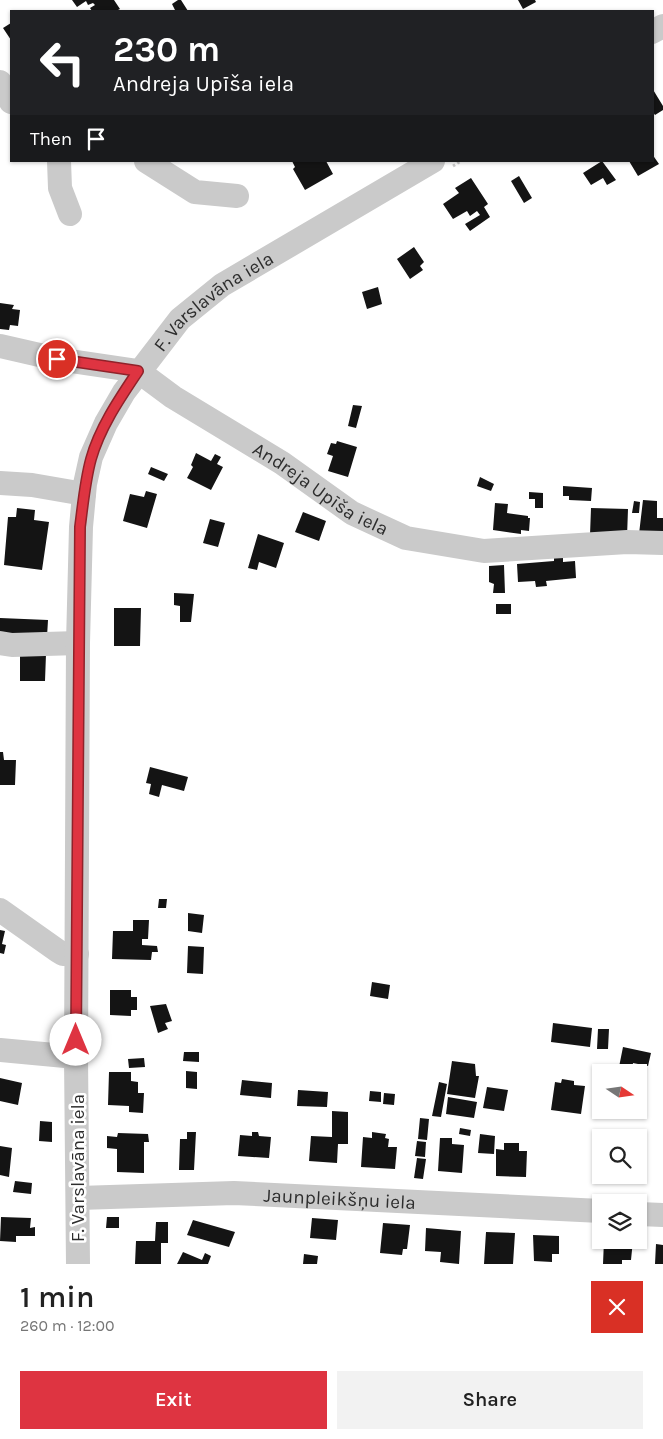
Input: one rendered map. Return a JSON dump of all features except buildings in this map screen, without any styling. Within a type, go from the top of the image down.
[{"type":"street","points":[[0,82],[10,100]]},
{"type":"street","points":[[59,162],[60,188],[70,214]]},
{"type":"street","points":[[148,162],[195,192],[237,196]]},
{"type":"street","name":"F. Varslavāna iela","points":[[78,1264],[79,1198],[76,1057],[78,643],[80,527],[91,457],[106,423],[138,371],[180,320],[222,285],[439,166]]},
{"type":"street","name":"Andreja Upīša iela","points":[[0,346],[57,359],[138,371],[173,397],[282,463],[352,513],[406,538],[484,551],[627,542],[663,543]]},
{"type":"street","points":[[0,483],[32,485],[84,494]]},
{"type":"street","points":[[0,643],[78,643]]},
{"type":"street","points":[[0,910],[58,951],[77,954]]},
{"type":"street","points":[[0,1050],[76,1057]]},
{"type":"street","name":"Jaunpleikšņu iela","points":[[79,1198],[234,1193],[522,1205],[592,1210]]},
{"type":"street","points":[[647,1214],[663,1215]]},
{"type":"path","points":[[439,166],[457,162]]},
{"type":"route","points":[[57,359],[138,371],[106,423],[91,457],[85,484],[80,527],[76,1040]]}]
